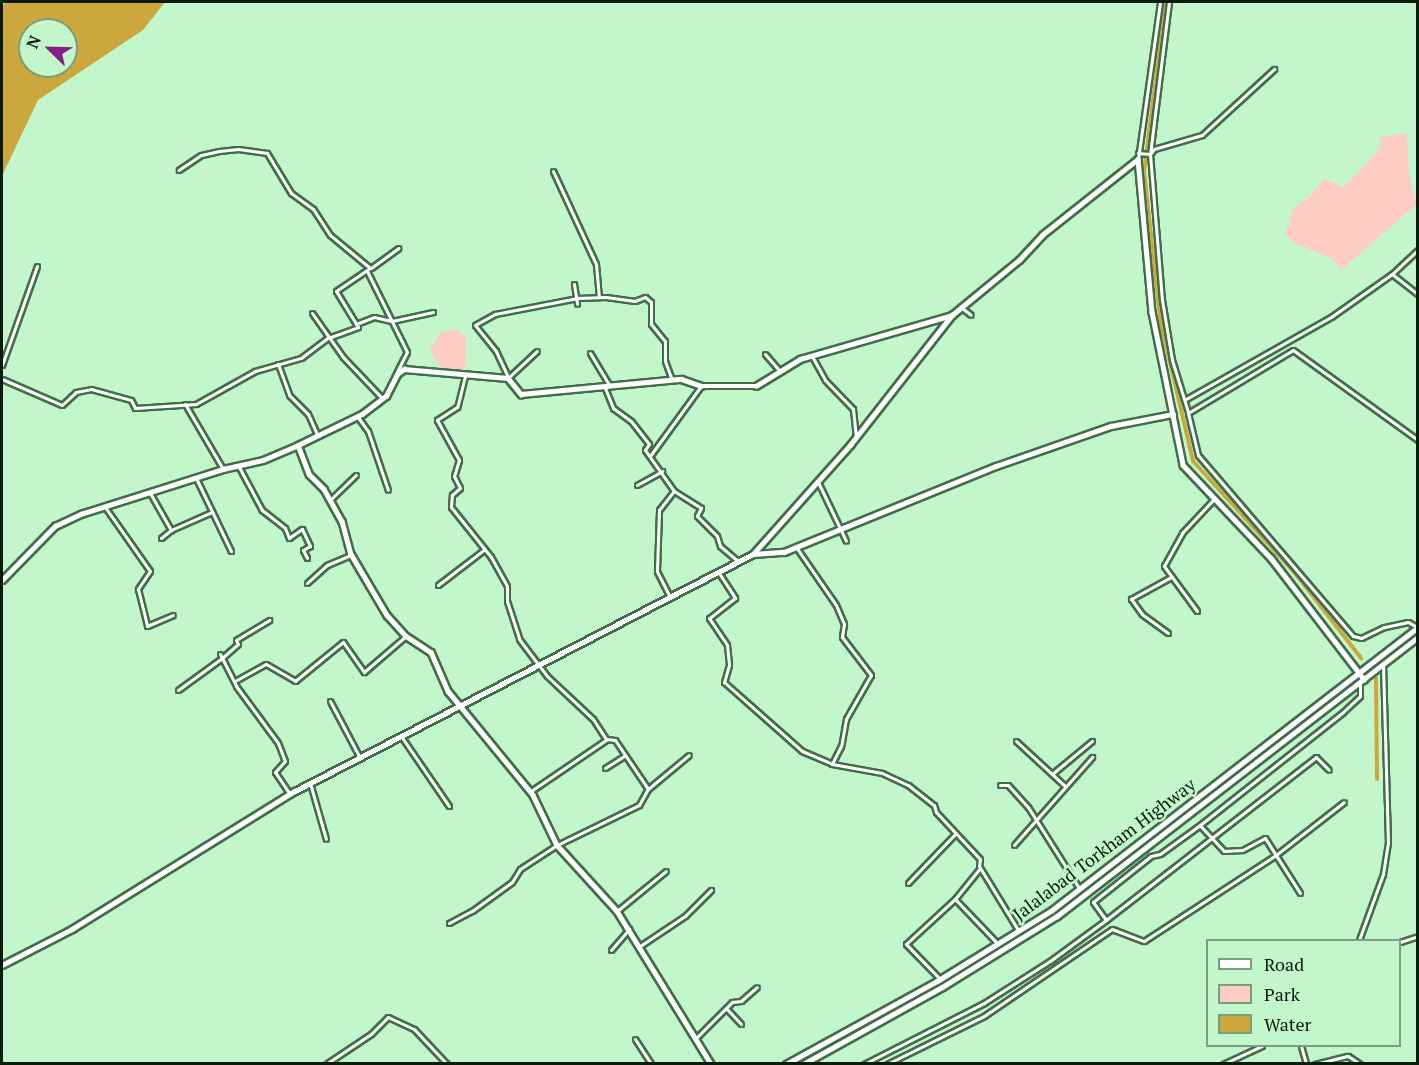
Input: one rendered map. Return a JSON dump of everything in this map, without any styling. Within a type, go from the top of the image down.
[{"type":"highway","name":"Jalalabad Torkham Highway","points":[[786,1064],[998,945],[1080,889],[1417,627]]},
{"type":"highway","points":[[803,1064],[942,987],[1057,916],[1418,637]]},
{"type":"street","points":[[1106,920],[1093,902],[1151,856],[1160,854],[1200,825],[1343,712],[1360,696],[1362,680],[1359,670],[1271,558],[1183,465],[1152,312],[1138,159],[1160,2]]},
{"type":"street","points":[[1169,2],[1150,154],[1162,300],[1172,360],[1185,399],[1198,455],[1353,636],[1360,638],[1384,627],[1408,622],[1417,627]]},
{"type":"street","points":[[1150,154],[1154,149],[1202,135],[1274,69]]},
{"type":"street","points":[[2,580],[55,526],[105,507],[223,469],[239,467],[298,446],[357,416],[381,397],[386,396],[407,352],[368,269],[330,235],[312,209],[291,193],[267,153],[238,149],[219,151],[201,155],[179,170]]},
{"type":"street","points":[[1138,153],[1150,154]]},
{"type":"street","points":[[672,380],[665,361],[665,341],[651,324],[651,302],[645,297],[635,301],[599,296],[577,298],[495,314],[476,325],[496,351],[508,378],[521,394],[608,388],[672,380],[701,386],[756,386],[778,370],[800,359],[813,358],[951,315],[1019,260],[1042,235],[1138,159]]},
{"type":"street","points":[[553,171],[596,264],[599,296]]},
{"type":"street","points":[[2,379],[62,405],[76,392],[91,389],[131,400],[135,408],[196,404],[255,371],[301,358],[328,338],[358,327],[336,291],[399,248]]},
{"type":"street","points":[[1185,399],[1331,317],[1392,274],[1418,250]]},
{"type":"street","points":[[2,365],[37,266]]},
{"type":"street","points":[[1392,274],[1418,294]]},
{"type":"street","points":[[574,284],[577,304]]},
{"type":"street","points":[[962,308],[971,315]]},
{"type":"street","points":[[356,324],[374,317],[392,321],[433,312]]},
{"type":"street","points":[[312,313],[328,338],[381,397]]},
{"type":"street","points":[[2,965],[72,929],[310,783],[753,555],[856,437],[951,315]]},
{"type":"street","points":[[1188,413],[1293,350],[1418,440]]},
{"type":"street","points":[[508,378],[509,372],[537,351]]},
{"type":"street","points":[[590,354],[608,388],[613,408],[631,421],[649,444],[645,450],[674,491],[701,508],[697,516],[717,536],[720,546],[740,563]]},
{"type":"street","points":[[765,354],[778,370]]},
{"type":"street","points":[[813,358],[825,380],[853,410],[856,437]]},
{"type":"street","points":[[278,364],[289,395],[308,414],[318,436]]},
{"type":"street","points":[[397,374],[412,369],[465,376],[508,378]]},
{"type":"street","points":[[465,376],[457,407],[437,420],[459,460],[454,466],[454,476],[460,488],[452,495],[451,507],[485,549],[507,586],[507,601],[519,639],[568,699],[593,719],[606,739]]},
{"type":"street","points":[[650,456],[701,386]]},
{"type":"street","points":[[185,404],[223,469]]},
{"type":"street","points":[[753,555],[784,552],[988,469],[1111,426],[1173,414]]},
{"type":"street","points":[[357,416],[368,431],[388,490]]},
{"type":"street","points":[[298,446],[309,474],[330,500],[352,554],[387,615],[406,636],[431,652],[440,678],[463,705],[477,727],[531,791],[557,845],[617,911],[629,928],[711,1064]]},
{"type":"street","points":[[239,467],[262,510],[285,528],[289,538],[302,530],[310,546],[303,549],[308,558]]},
{"type":"street","points":[[637,485],[662,471]]},
{"type":"street","points":[[330,500],[356,475]]},
{"type":"street","points":[[196,478],[231,550]]},
{"type":"street","points":[[818,482],[846,541]]},
{"type":"street","points":[[671,599],[657,571],[659,510],[674,491]]},
{"type":"street","points":[[150,493],[171,530]]},
{"type":"street","points":[[1197,611],[1164,566],[1182,533],[1215,498]]},
{"type":"street","points":[[105,507],[150,571],[138,589],[147,626],[173,615]]},
{"type":"street","points":[[161,538],[171,530],[212,512]]},
{"type":"street","points":[[796,547],[836,605],[844,624],[843,637],[871,675],[846,719],[841,746],[832,764]]},
{"type":"street","points":[[438,585],[485,549]]},
{"type":"street","points":[[307,583],[327,566],[352,554]]},
{"type":"street","points":[[719,573],[735,598],[710,618],[727,645],[729,665],[724,682],[802,751],[832,764],[882,773],[908,785],[934,805],[955,834],[980,859],[980,868],[1019,931]]},
{"type":"street","points":[[1168,633],[1142,614],[1131,599],[1171,577]]},
{"type":"street","points":[[178,690],[238,644],[236,639],[269,620]]},
{"type":"street","points":[[235,681],[266,664],[295,681],[343,642],[364,672],[406,636]]},
{"type":"street","points":[[220,654],[266,731],[278,743],[285,761],[275,772],[290,794]]},
{"type":"street","points":[[1359,939],[1383,874],[1388,843],[1383,663]]},
{"type":"street","points":[[330,701],[360,758]]},
{"type":"street","points":[[401,736],[450,807]]},
{"type":"street","points":[[531,791],[606,739],[615,740],[648,789]]},
{"type":"street","points":[[1016,741],[1065,786]]},
{"type":"street","points":[[1052,774],[1092,741]]},
{"type":"street","points":[[449,923],[472,911],[512,882],[520,869],[557,845],[639,805],[648,789],[689,755]]},
{"type":"street","points":[[605,768],[624,756]]},
{"type":"street","points":[[1014,845],[1092,757]]},
{"type":"street","points":[[864,1064],[984,1003],[1106,920],[1316,757],[1329,770]]},
{"type":"street","points":[[310,783],[326,839]]},
{"type":"street","points":[[1000,785],[1008,785],[1036,818],[1053,841],[1059,861],[1080,889]]},
{"type":"street","points":[[887,1064],[984,1016],[1112,929],[1144,941],[1276,855],[1344,802]]},
{"type":"street","points":[[1200,825],[1224,851],[1242,849],[1265,838],[1300,893]]},
{"type":"street","points":[[908,882],[955,834]]},
{"type":"street","points":[[940,979],[906,944],[955,899],[980,868]]},
{"type":"street","points":[[617,911],[666,871]]},
{"type":"street","points":[[640,946],[686,916],[711,890]]},
{"type":"street","points":[[955,899],[998,945]]},
{"type":"street","points":[[611,950],[629,928]]},
{"type":"street","points":[[1401,942],[1418,936]]},
{"type":"street","points":[[696,1038],[726,1008],[757,987]]},
{"type":"street","points":[[726,1008],[741,1024]]},
{"type":"street","points":[[326,1064],[371,1034],[388,1017],[414,1029],[447,1064]]},
{"type":"street","points":[[635,1039],[651,1064]]},
{"type":"street","points":[[1223,1064],[1261,1047]]},
{"type":"street","points":[[1301,1047],[1306,1064]]},
{"type":"street","points":[[1315,1064],[1348,1056],[1360,1064]]},
{"type":"green space","points":[[1407,133],[1409,175],[1417,204],[1341,270],[1333,259],[1296,244],[1285,234],[1294,208],[1311,195],[1324,179],[1344,187],[1380,149],[1380,137]]},
{"type":"green space","points":[[456,329],[466,337],[466,366],[459,373],[442,370],[430,350],[441,332]]},
{"type":"water","points":[[7,2],[165,2],[143,30],[78,73],[78,18],[18,18],[18,78],[71,78],[38,100],[2,176],[2,6]]},
{"type":"waterway","points":[[1166,2],[1144,171],[1160,319],[1193,461],[1295,573],[1361,658]]},
{"type":"waterway","points":[[1376,678],[1377,779]]}]
